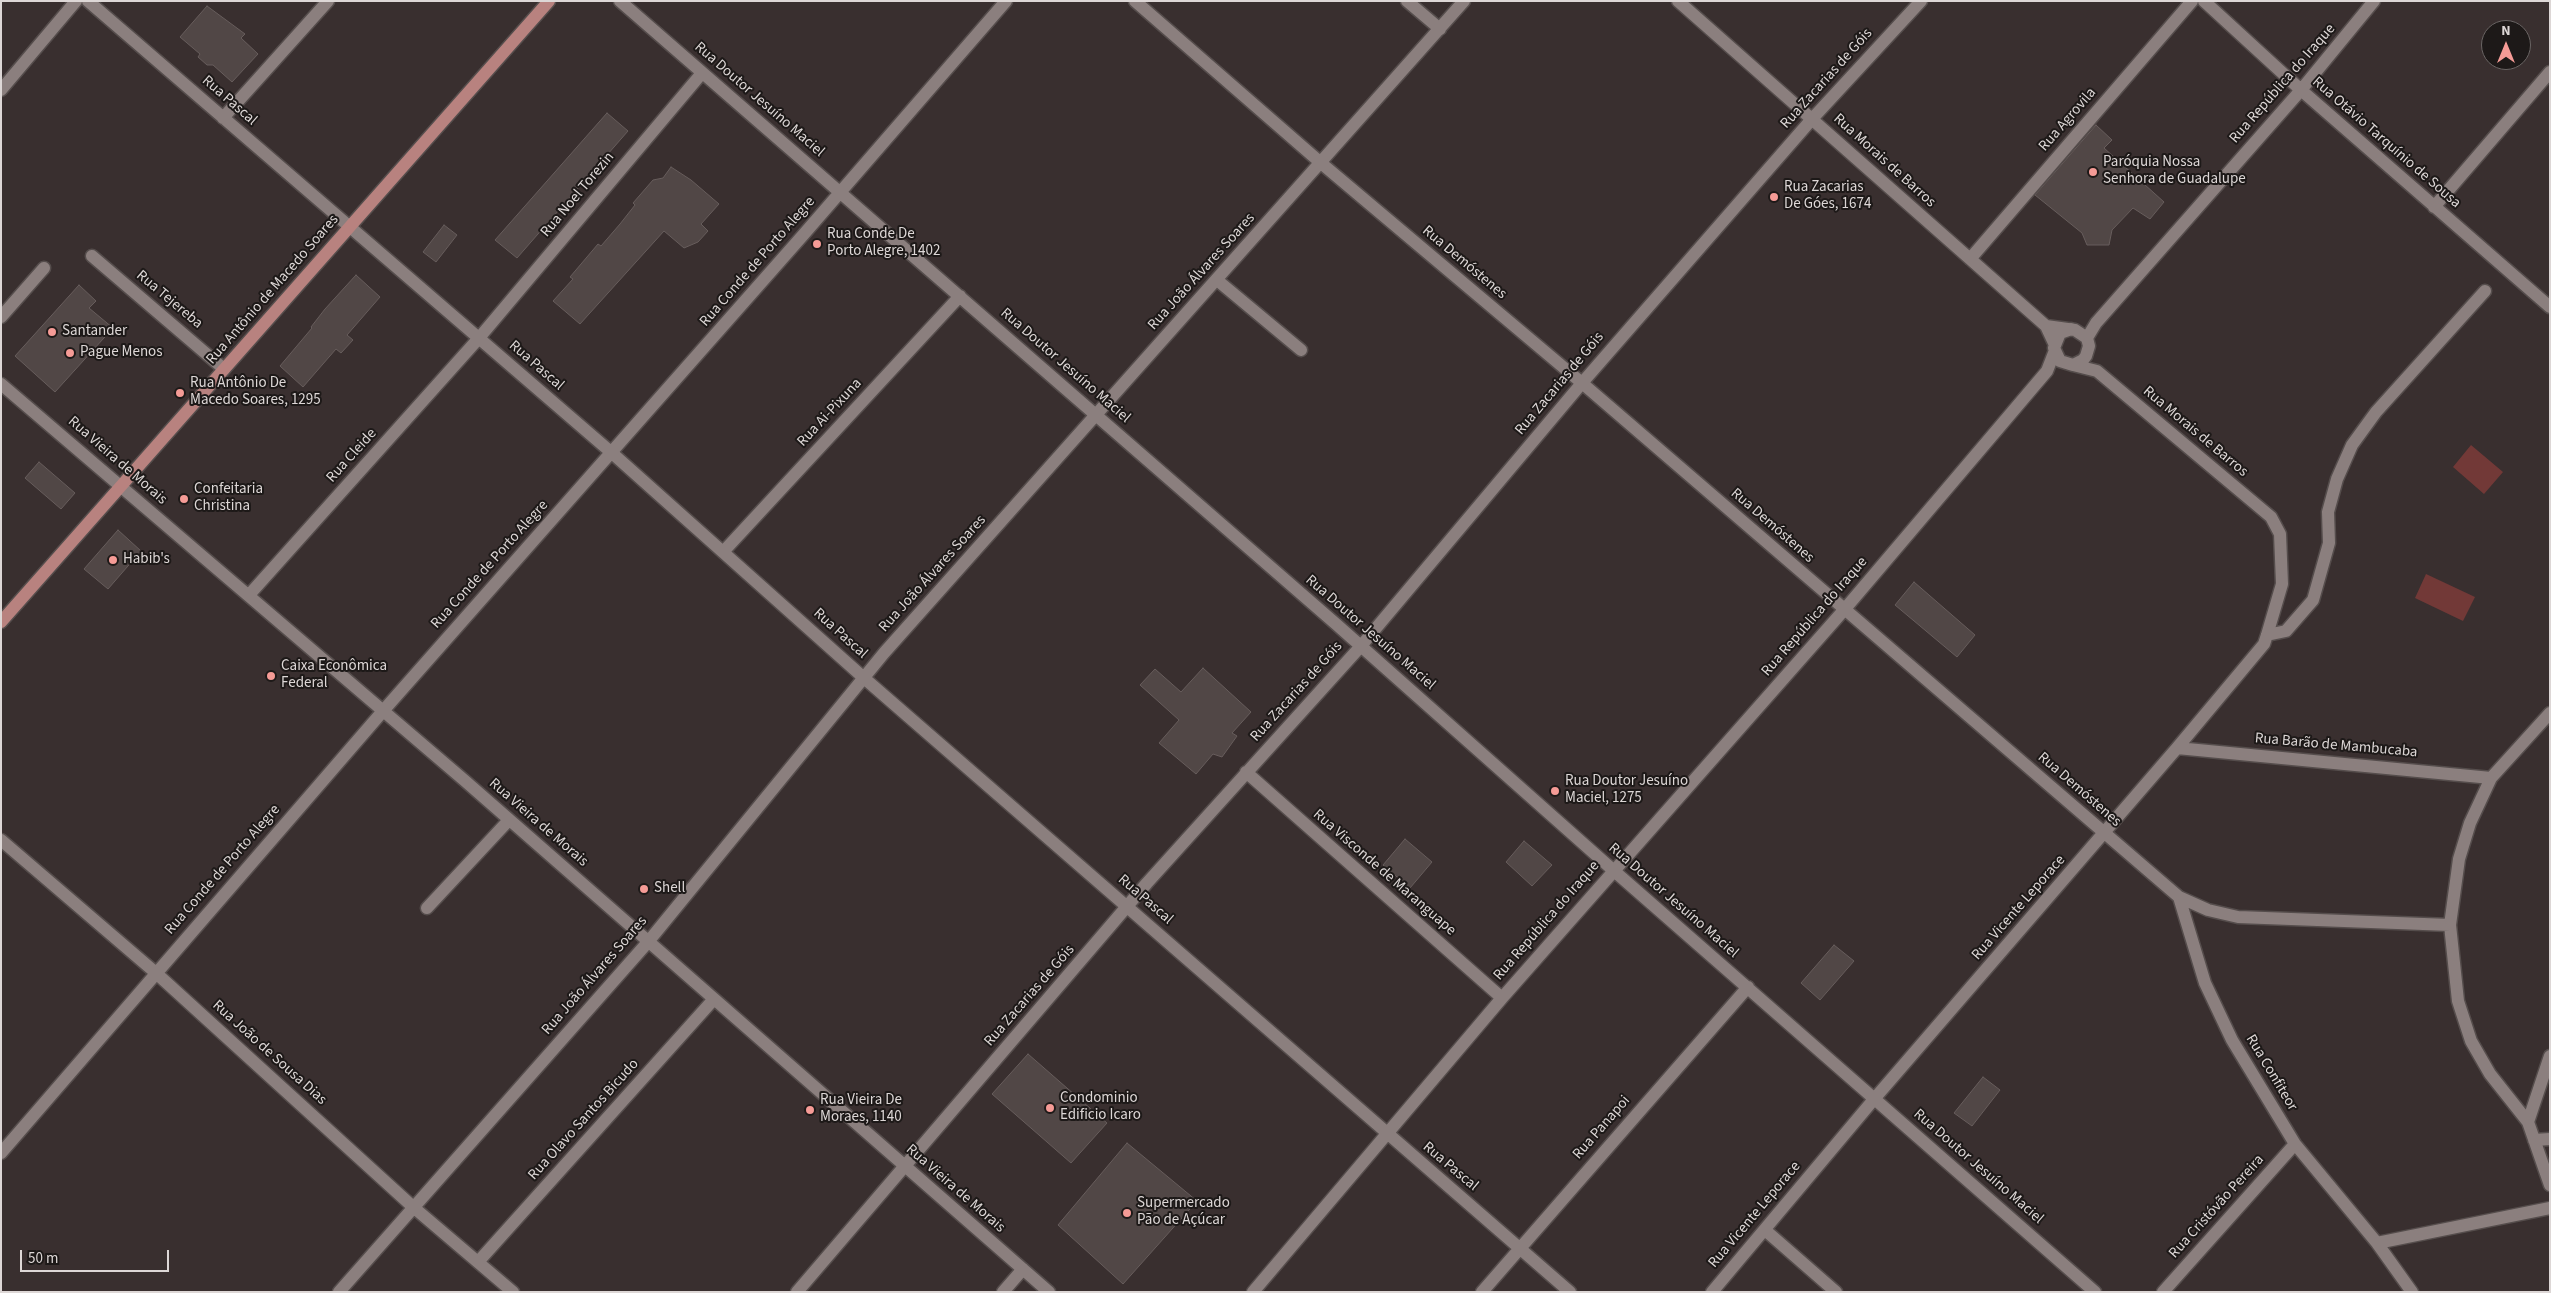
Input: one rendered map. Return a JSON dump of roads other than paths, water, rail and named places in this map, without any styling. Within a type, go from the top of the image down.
[{"type":"main road","name":"Rua Antônio de Macedo Soares","points":[[1,622],[548,1]]},
{"type":"street","points":[[1,90],[76,1]]},
{"type":"street","name":"Rua Pascal","points":[[88,1],[612,453],[864,678],[1570,1292]]},
{"type":"street","points":[[223,118],[328,1]]},
{"type":"street","name":"Rua Doutor Jesuíno Maciel","points":[[620,1],[1361,646],[1613,870],[2095,1292]]},
{"type":"street","name":"Rua Conde de Porto Alegre","points":[[1,1153],[382,711],[612,453],[1006,1]]},
{"type":"street","name":"Rua Demóstenes","points":[[1135,1],[1321,163],[1582,383],[2179,897],[2222,914],[2238,917],[2450,925]]},
{"type":"street","points":[[1407,1],[1440,29]]},
{"type":"street","name":"Rua João Álvares Soares","points":[[339,1292],[412,1206],[648,942],[864,678],[1464,1]]},
{"type":"street","name":"Rua Morais de Barros","points":[[1678,1],[2046,326],[2054,348],[2069,364],[2097,371],[2271,517]]},
{"type":"street","name":"Rua Zacarias de Góis","points":[[798,1292],[1128,906],[1246,772],[1361,646],[1582,383],[1812,119],[1921,1]]},
{"type":"street","name":"Rua Agrovila","points":[[1970,259],[2192,1]]},
{"type":"street","name":"Rua Otávio Tarquínio de Sousa","points":[[2204,1],[2301,90],[2550,307]]},
{"type":"street","name":"Rua República do Iraque","points":[[2081,336],[2096,322],[2301,90],[2374,1]]},
{"type":"street","points":[[2434,206],[2550,72]]},
{"type":"street","name":"Rua Noel Torezin","points":[[479,338],[702,73]]},
{"type":"street","name":"Rua Tejereba","points":[[92,256],[224,369]]},
{"type":"street","points":[[1,317],[44,268]]},
{"type":"street","points":[[1217,280],[1300,350]]},
{"type":"street","points":[[2267,635],[2286,631],[2314,600],[2329,543],[2328,512],[2337,479],[2352,445],[2376,412],[2484,292]]},
{"type":"street","name":"Rua Ai-Pixuna","points":[[723,552],[960,296]]},
{"type":"street","points":[[2046,326],[2081,336],[2097,371]]},
{"type":"street","points":[[2054,348],[2060,333],[2081,336]]},
{"type":"street","points":[[2069,364],[2083,360],[2081,336]]},
{"type":"street","name":"Rua Cleide","points":[[249,595],[479,338]]},
{"type":"street","name":"Rua República do Iraque","points":[[1253,1292],[1502,998],[1844,610],[2047,371],[2054,348]]},
{"type":"street","name":"Rua República do Iraque","points":[[2047,371],[2069,364]]},
{"type":"street","name":"Rua Vieira de Morais","points":[[1,384],[509,820],[1049,1292]]},
{"type":"street","name":"Rua Vicente Leporace","points":[[1712,1292],[1875,1098],[2177,748],[2264,644],[2282,584],[2280,534],[2271,517]]},
{"type":"street","points":[[2550,713],[2491,778],[2470,823],[2459,859],[2450,925],[2458,1001],[2472,1041],[2490,1074],[2528,1122],[2550,1186]]},
{"type":"street","name":"Rua Barão de Mambucaba","points":[[2177,748],[2491,778]]},
{"type":"street","name":"Rua Visconde de Maranguape","points":[[1246,772],[1502,998]]},
{"type":"street","points":[[427,908],[509,820]]},
{"type":"street","name":"Rua João de Sousa Dias","points":[[1,840],[156,973],[412,1206],[513,1292]]},
{"type":"street","name":"Rua Confiteor","points":[[2179,897],[2204,983],[2217,1013],[2295,1144],[2377,1243],[2412,1292]]},
{"type":"street","name":"Rua Panapoi","points":[[1482,1292],[1748,987]]},
{"type":"street","name":"Rua Olavo Santos Bicudo","points":[[478,1262],[714,999]]},
{"type":"street","points":[[2528,1122],[2550,1056]]},
{"type":"street","points":[[2534,1140],[2550,1139]]},
{"type":"street","name":"Rua Cristóvão Pereira","points":[[2163,1292],[2295,1144]]},
{"type":"street","points":[[2377,1243],[2550,1208]]},
{"type":"street","points":[[1765,1230],[1836,1292]]},
{"type":"street","points":[[1003,1292],[1023,1269]]},
{"type":"place","name":"Paróquia Nossa Senhora de Guadalupe","points":[[2093,172]]},
{"type":"place","name":"Rua Zacarias De Góes, 1674","points":[[1774,197]]},
{"type":"place","name":"Rua Conde De Porto Alegre, 1402","points":[[817,244]]},
{"type":"place","name":"Santander","points":[[52,332]]},
{"type":"place","name":"Pague Menos","points":[[70,353]]},
{"type":"place","name":"Rua Antônio De Macedo Soares, 1295","points":[[180,393]]},
{"type":"place","name":"Confeitaria Christina","points":[[184,499]]},
{"type":"place","name":"Habib's","points":[[113,560]]},
{"type":"place","name":"Caixa Econômica Federal","points":[[271,676]]},
{"type":"place","name":"Rua Doutor Jesuíno Maciel, 1275","points":[[1555,791]]},
{"type":"place","name":"Shell","points":[[644,889]]},
{"type":"place","name":"Condominio Edificio Icaro","points":[[1050,1108]]},
{"type":"place","name":"Rua Vieira De Moraes, 1140","points":[[810,1110]]},
{"type":"place","name":"Supermercado Pão de Açúcar","points":[[1127,1213]]}]
